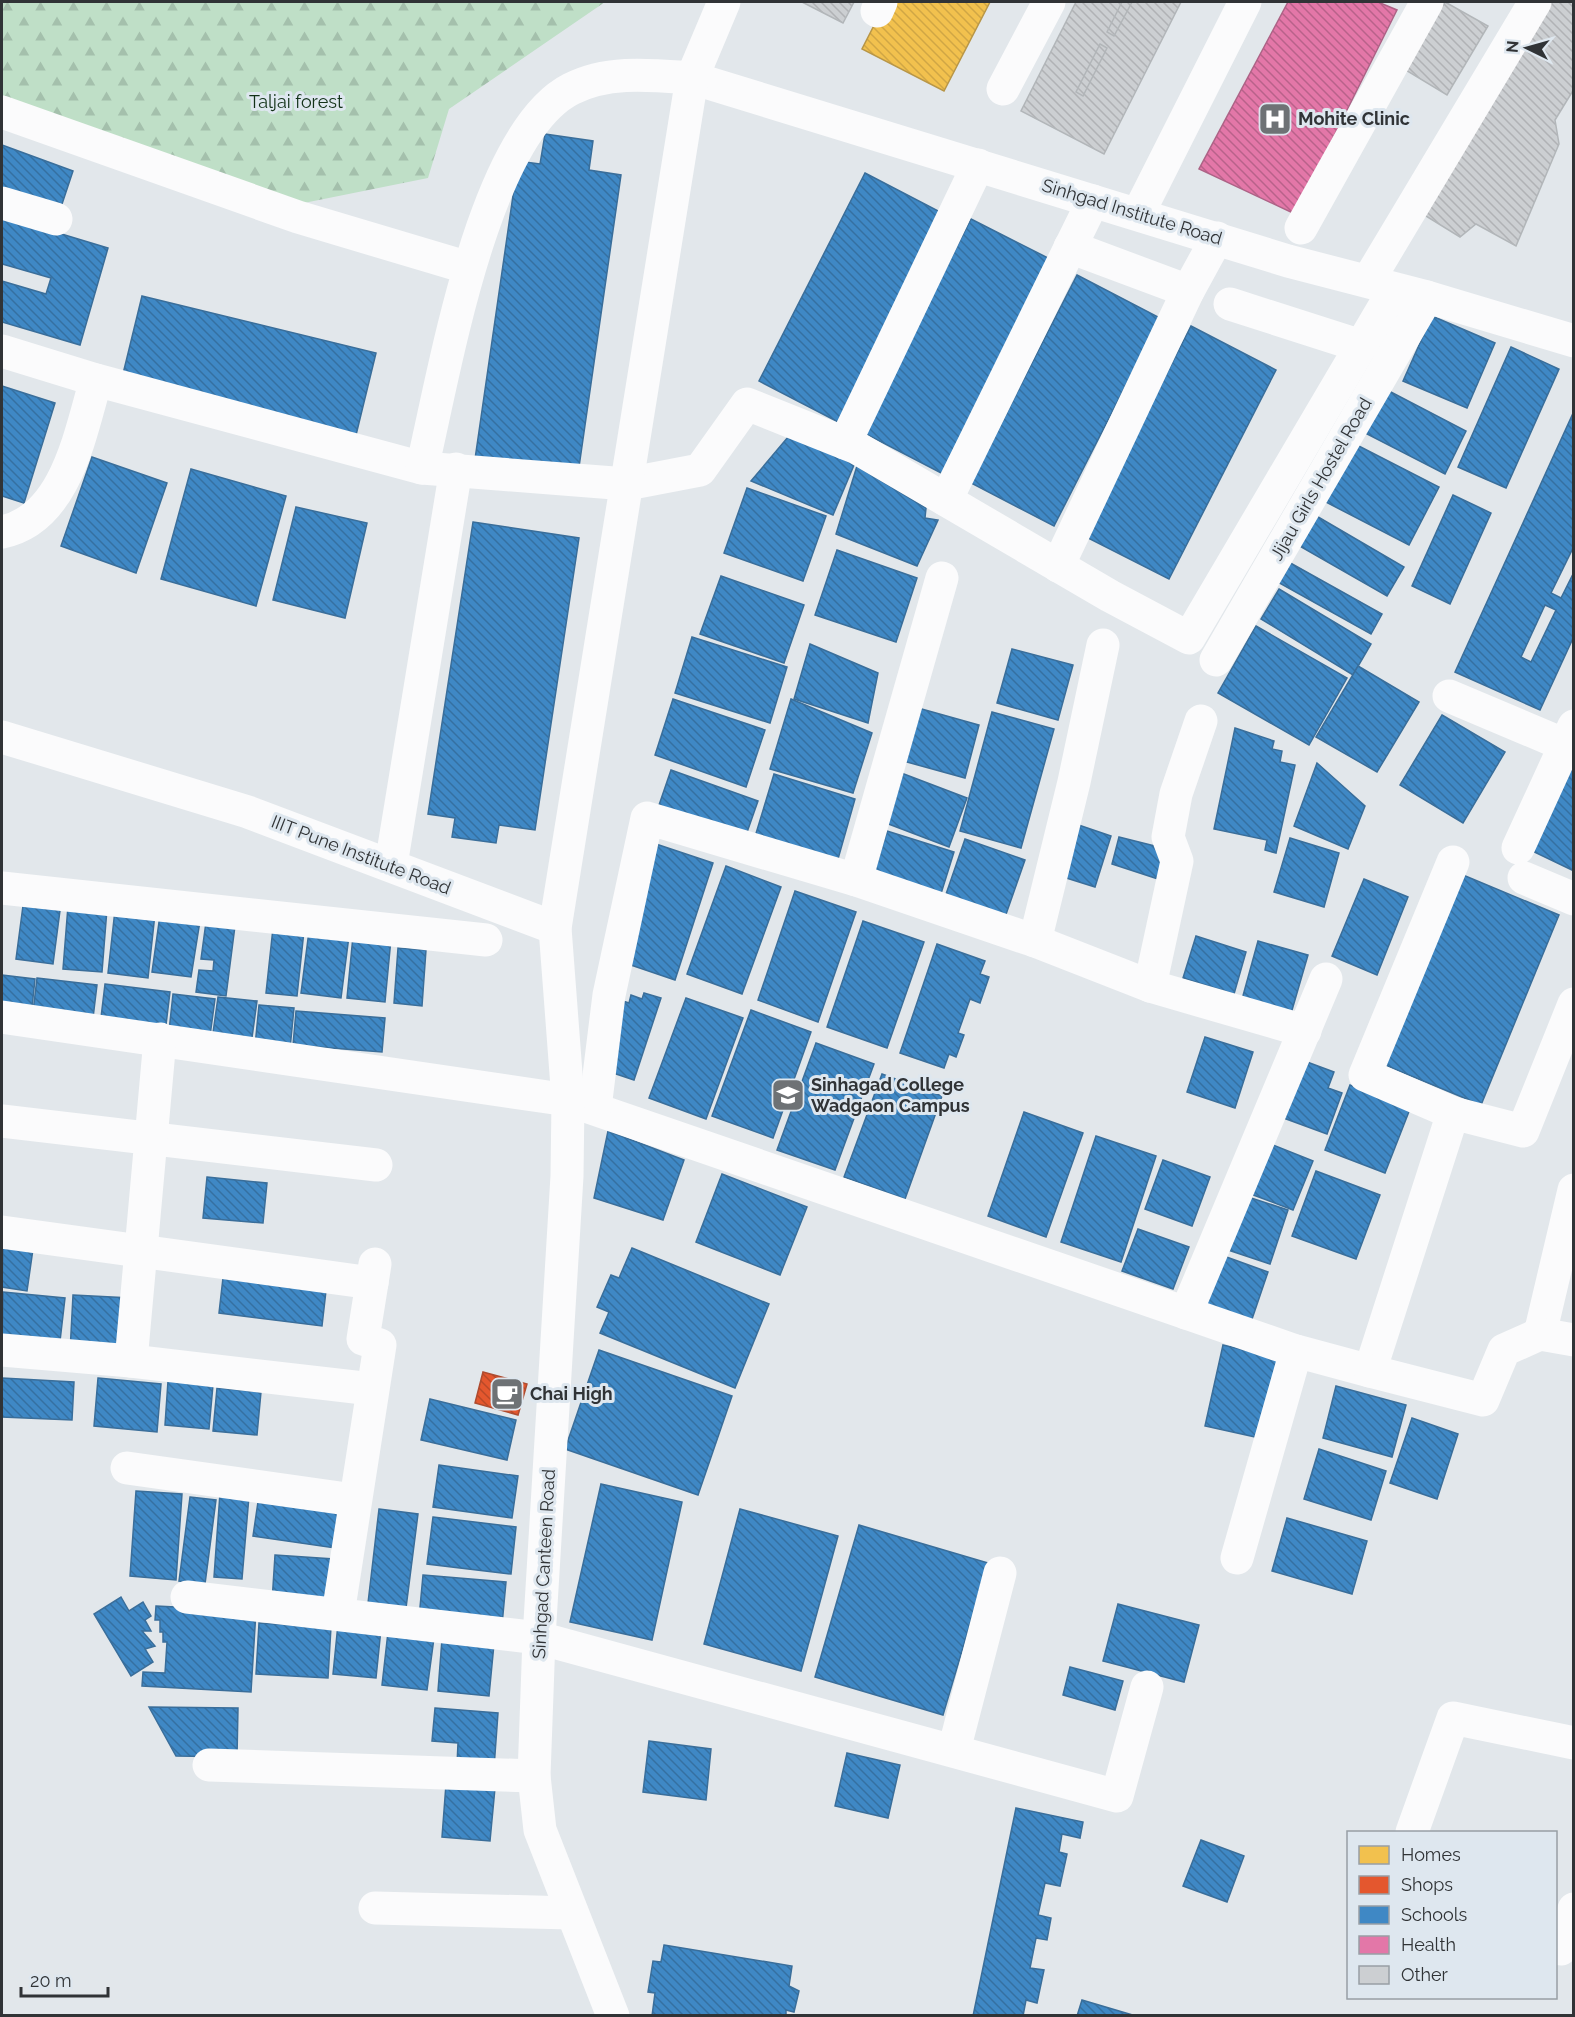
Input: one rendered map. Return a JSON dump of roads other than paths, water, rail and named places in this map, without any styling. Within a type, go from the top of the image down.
[{"type":"street","points":[[581,1104],[555,928],[692,78],[724,2]]},
{"type":"street","points":[[1003,89],[1048,2]]},
{"type":"street","points":[[1138,214],[1245,2]]},
{"type":"street","points":[[1301,228],[1427,2]]},
{"type":"street","points":[[2,351],[96,380],[422,468],[627,484],[700,470],[747,404],[844,443],[1189,638],[1361,346],[1381,285],[1535,2]]},
{"type":"street","name":"Sinhgad Institute Road","points":[[422,468],[470,268],[498,188],[514,153],[534,120],[554,101],[588,81],[610,76],[692,78],[1217,238],[1574,341]]},
{"type":"street","points":[[2,112],[298,217],[470,268]]},
{"type":"street","points":[[844,443],[978,165]]},
{"type":"street","points":[[946,500],[1093,201]]},
{"type":"street","points":[[2,203],[56,219]]},
{"type":"street","points":[[1058,566],[1188,291],[1217,238]]},
{"type":"street","points":[[1070,247],[1188,291]]},
{"type":"street","name":"Jijau Girls Hostel Road","points":[[1216,660],[1427,297]]},
{"type":"street","points":[[1230,304],[1361,346]]},
{"type":"street","points":[[2,532],[21,527],[43,509],[62,481],[74,453],[96,380]]},
{"type":"street","points":[[391,865],[456,469]]},
{"type":"street","points":[[856,880],[942,578]]},
{"type":"street","points":[[1035,941],[1074,782],[1103,645]]},
{"type":"street","points":[[1449,696],[1569,735],[1521,863],[1574,899]]},
{"type":"street","points":[[1150,986],[1177,861],[1168,837],[1174,804],[1202,721]]},
{"type":"street","name":"IIIT Pune Institute Road","points":[[2,737],[248,812],[555,928]]},
{"type":"street","points":[[581,1104],[609,995],[647,818],[856,880],[1035,941],[1150,986],[1305,1031]]},
{"type":"street","points":[[1453,862],[1365,1075],[1452,1117],[1523,1131],[1574,1004]]},
{"type":"street","points":[[2,888],[486,940]]},
{"type":"street","points":[[1186,1313],[1326,979]]},
{"type":"street","points":[[2,1017],[581,1104],[1296,1351],[1483,1400],[1504,1350],[1540,1334],[1574,1340]]},
{"type":"street","points":[[131,1361],[160,1039]]},
{"type":"street","name":"Sinhgad Canteen Road","points":[[581,1104],[567,1176],[539,1638],[534,1776],[540,1830],[613,2016]]},
{"type":"street","points":[[1370,1371],[1452,1117]]},
{"type":"street","points":[[2,1121],[376,1165]]},
{"type":"street","points":[[1540,1334],[1574,1190]]},
{"type":"street","points":[[2,1232],[141,1251],[373,1273],[363,1339],[380,1345],[338,1614]]},
{"type":"street","points":[[2,1350],[131,1361],[372,1389]]},
{"type":"street","points":[[1237,1558],[1296,1351]]},
{"type":"street","points":[[127,1467],[354,1500]]},
{"type":"street","points":[[954,1750],[1000,1574]]},
{"type":"street","points":[[187,1597],[539,1638],[1117,1796],[1147,1687]]},
{"type":"street","points":[[1413,1831],[1453,1718],[1574,1743]]},
{"type":"street","points":[[209,1765],[534,1776]]},
{"type":"street","points":[[375,1908],[572,1913]]},
{"type":"street","points":[[1563,1950],[1574,1909]]},
{"type":"place","name":"Mohite Clinic","points":[[1275,119]]},
{"type":"place","name":"Sinhagad College Wadgaon Campus","points":[[788,1095]]},
{"type":"place","name":"Chai High","points":[[507,1394]]},
{"type":"park label","name":"Taljai forest","points":[[296,102]]}]
